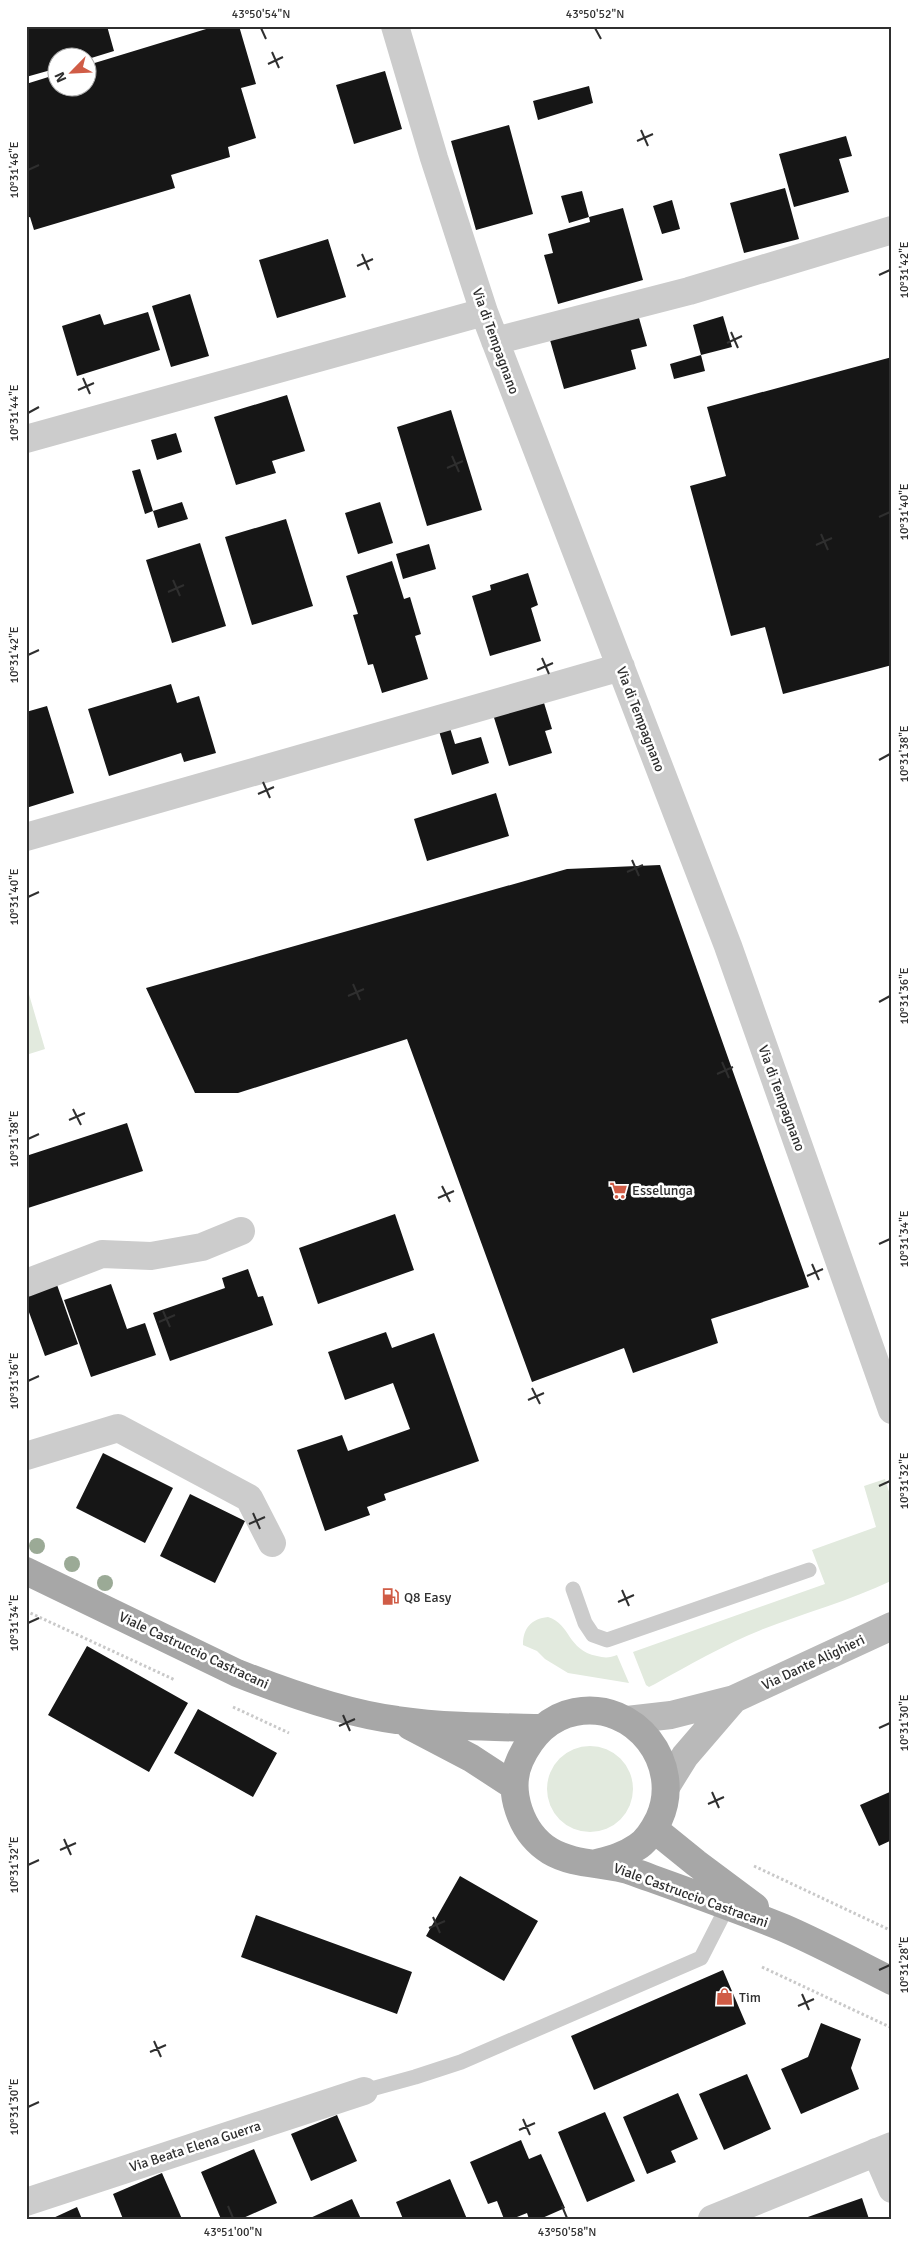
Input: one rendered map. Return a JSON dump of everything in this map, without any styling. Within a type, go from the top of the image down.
[{"type":"main road","name":"Viale Castruccio Castracani","points":[[26,1570],[182,1647],[261,1683],[331,1705],[397,1720],[483,1727],[542,1728]]},
{"type":"main road","name":"Via Dante Alighieri","points":[[627,1720],[671,1714],[734,1699],[892,1626]]},
{"type":"main road","name":"Via Dante Alighieri","points":[[667,1785],[685,1756],[734,1699]]},
{"type":"main road","name":"Viale Castruccio Castracani","points":[[597,1863],[619,1858],[639,1846],[654,1829],[664,1807],[667,1785],[661,1759],[648,1736],[627,1720],[602,1711],[576,1712],[558,1718],[542,1728],[527,1744],[518,1764],[514,1786],[518,1811],[530,1833],[549,1850],[572,1861],[597,1863],[631,1871],[785,1929],[892,1981]]},
{"type":"main road","name":"Viale Castruccio Castracani","points":[[397,1720],[471,1758],[514,1786]]},
{"type":"main road","name":"Viale Castruccio Castracani","points":[[654,1829],[696,1863],[785,1929]]},
{"type":"street","name":"Via di Tempagnano","points":[[394,26],[484,312],[731,956],[892,1410]]},
{"type":"street","points":[[495,341],[689,291],[892,230]]},
{"type":"street","points":[[26,439],[484,312]]},
{"type":"street","points":[[26,837],[621,667]]},
{"type":"street","points":[[26,1283],[102,1254],[151,1256],[202,1247],[241,1231]]},
{"type":"street","points":[[26,1456],[118,1428],[249,1498],[272,1543]]},
{"type":"street","name":"Via Beata Elena Guerra","points":[[26,2202],[364,2091]]},
{"type":"street","points":[[712,2219],[741,2213],[884,2149],[892,2189]]},
{"type":"lane","points":[[573,1589],[585,1623],[593,1634],[608,1640],[809,1570]]},
{"type":"lane","points":[[364,2091],[461,2062],[702,1958],[727,1907]]},
{"type":"path","points":[[26,1611],[180,1683]]},
{"type":"path","points":[[226,1704],[289,1733]]},
{"type":"path","points":[[752,1865],[892,1930]]},
{"type":"path","points":[[762,1967],[892,2028]]},
{"type":"shaded area","points":[[26,984],[45,1049],[26,1055]]},
{"type":"shaded area","points":[[885,1479],[892,1501],[891,1581],[859,1595],[747,1636],[649,1687],[646,1685],[633,1652],[825,1584],[812,1550],[876,1527],[864,1486]]},
{"type":"shaded area","points":[[548,1617],[561,1625],[574,1643],[587,1653],[605,1657],[617,1655],[629,1683],[568,1673],[545,1659],[537,1651],[523,1645],[526,1629],[529,1625],[537,1620]]},
{"type":"shaded area","points":[[590,1746],[606,1749],[614,1753],[626,1765],[630,1773],[633,1789],[630,1805],[626,1813],[614,1825],[606,1829],[590,1832],[574,1829],[566,1825],[554,1813],[550,1805],[547,1789],[550,1773],[554,1765],[566,1753],[574,1749]]},
{"type":"building","points":[[26,26],[107,26],[114,51],[98,56],[98,48],[48,48],[48,71],[26,77]]},
{"type":"building","points":[[216,26],[239,26],[256,84],[241,88],[256,138],[228,147],[230,157],[171,175],[175,188],[34,230],[30,217],[26,218],[26,84],[48,77],[48,98],[98,98],[98,62]]},
{"type":"building","points":[[385,71],[402,129],[354,144],[336,85]]},
{"type":"building","points":[[589,86],[593,103],[538,120],[533,101]]},
{"type":"building","points":[[509,125],[533,214],[476,230],[451,141]]},
{"type":"building","points":[[846,136],[852,156],[839,159],[849,192],[794,207],[779,154]]},
{"type":"building","points":[[785,188],[799,239],[744,253],[730,203]]},
{"type":"building","points":[[582,191],[589,217],[569,223],[561,196]]},
{"type":"building","points":[[672,200],[680,229],[662,234],[653,206]]},
{"type":"building","points":[[623,208],[643,280],[558,304],[544,255],[553,253],[548,234],[590,222],[589,217]]},
{"type":"building","points":[[328,239],[346,297],[277,318],[259,260]]},
{"type":"building","points":[[190,294],[209,356],[171,367],[152,306]]},
{"type":"building","points":[[637,311],[647,346],[631,350],[636,369],[564,389],[550,340]]},
{"type":"building","points":[[148,312],[160,350],[77,376],[62,326],[100,314],[104,325]]},
{"type":"building","points":[[723,316],[732,347],[701,355],[693,325]]},
{"type":"building","points":[[701,355],[705,371],[674,379],[670,364]]},
{"type":"building","points":[[892,357],[892,665],[783,694],[765,627],[731,636],[690,486],[726,476],[707,407]]},
{"type":"building","points":[[287,395],[305,451],[272,461],[276,473],[236,485],[214,417]]},
{"type":"building","points":[[451,410],[482,510],[427,526],[397,427]]},
{"type":"building","points":[[176,433],[182,452],[157,460],[151,440]]},
{"type":"building","points":[[140,469],[153,511],[145,514],[132,471]]},
{"type":"building","points":[[182,502],[188,519],[158,528],[153,511]]},
{"type":"building","points":[[380,502],[393,543],[358,554],[345,513]]},
{"type":"building","points":[[286,519],[313,606],[252,625],[225,537]]},
{"type":"building","points":[[200,543],[226,626],[172,643],[146,560]]},
{"type":"building","points":[[429,544],[436,569],[403,579],[396,554]]},
{"type":"building","points":[[392,561],[404,599],[410,597],[421,634],[415,636],[428,679],[382,693],[373,664],[368,665],[353,615],[358,614],[346,576]]},
{"type":"building","points":[[528,573],[538,605],[531,608],[541,641],[490,656],[472,596],[491,590],[490,585]]},
{"type":"building","points":[[171,684],[177,703],[199,696],[216,753],[184,762],[181,753],[109,776],[88,709]]},
{"type":"building","points":[[541,693],[552,729],[545,731],[552,753],[509,766],[491,708]]},
{"type":"building","points":[[47,706],[74,793],[26,808],[26,712]]},
{"type":"building","points":[[450,728],[455,744],[481,737],[489,763],[452,775],[439,731]]},
{"type":"building","points":[[496,793],[509,836],[427,861],[414,819]]},
{"type":"building","name":"Esselunga","points":[[660,865],[809,1287],[711,1319],[718,1343],[633,1373],[624,1348],[532,1382],[407,1039],[238,1093],[195,1093],[146,988],[567,869]]},
{"type":"building","points":[[127,1123],[143,1171],[28,1208],[26,1202],[26,1156]]},
{"type":"building","points":[[395,1214],[414,1270],[318,1304],[299,1248]]},
{"type":"building","points":[[248,1269],[258,1297],[263,1296],[273,1325],[170,1361],[153,1313],[225,1288],[222,1278]]},
{"type":"building","points":[[56,1282],[78,1344],[45,1356],[26,1304],[26,1293]]},
{"type":"building","points":[[111,1284],[127,1329],[145,1323],[156,1355],[91,1377],[64,1300]]},
{"type":"building","points":[[386,1332],[392,1348],[434,1333],[479,1461],[384,1494],[386,1500],[367,1507],[370,1515],[325,1531],[297,1450],[342,1435],[348,1451],[410,1429],[393,1383],[345,1400],[328,1352]]},
{"type":"building","points":[[103,1453],[173,1488],[145,1543],[76,1508]]},
{"type":"building","points":[[190,1494],[245,1521],[215,1583],[160,1556]]},
{"type":"building","points":[[87,1646],[188,1703],[149,1772],[48,1715]]},
{"type":"building","points":[[198,1709],[277,1753],[253,1797],[174,1753]]},
{"type":"building","points":[[892,1791],[892,1840],[879,1846],[860,1805]]},
{"type":"building","points":[[460,1876],[538,1921],[504,1981],[426,1936]]},
{"type":"building","points":[[256,1915],[412,1972],[397,2014],[241,1957]]},
{"type":"building","points":[[723,1970],[746,2024],[594,2090],[571,2036]]},
{"type":"building","points":[[821,2023],[861,2039],[851,2068],[859,2089],[801,2114],[781,2069],[808,2057]]},
{"type":"building","points":[[747,2074],[771,2129],[724,2150],[699,2094]]},
{"type":"building","points":[[678,2093],[698,2139],[671,2151],[676,2162],[647,2174],[623,2117]]},
{"type":"building","points":[[605,2112],[635,2181],[587,2202],[558,2132]]},
{"type":"building","points":[[337,2115],[357,2161],[311,2181],[291,2134]]},
{"type":"building","points":[[521,2140],[529,2159],[541,2154],[565,2208],[540,2219],[529,2219],[527,2213],[512,2219],[504,2219],[497,2201],[488,2204],[470,2162]]},
{"type":"building","points":[[254,2149],[277,2203],[241,2219],[221,2219],[201,2172]]},
{"type":"building","points":[[162,2173],[182,2219],[123,2219],[113,2194]]},
{"type":"building","points":[[450,2179],[467,2219],[403,2219],[396,2202]]},
{"type":"building","points":[[862,2198],[869,2219],[805,2219],[805,2218]]},
{"type":"building","points":[[352,2199],[361,2219],[308,2219]]},
{"type":"building","points":[[77,2207],[82,2219],[51,2219]]},
{"type":"place","name":"Esselunga","points":[[618,1190]]},
{"type":"place","name":"Q8 Easy","points":[[390,1597]]},
{"type":"place","name":"Tim","points":[[725,1997]]}]
